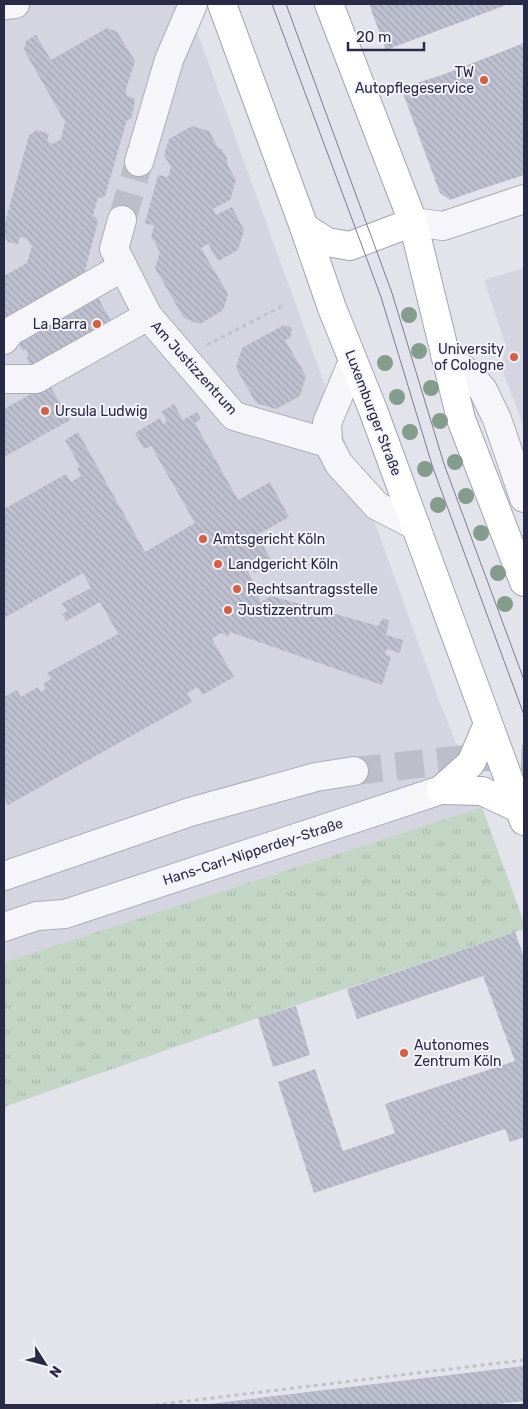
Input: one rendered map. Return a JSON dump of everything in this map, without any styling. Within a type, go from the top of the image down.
[{"type":"main road","name":"Luxemburger Straße","points":[[222,4],[332,308],[373,410],[522,815]]},
{"type":"main road","points":[[329,4],[413,222],[460,419],[524,582]]},
{"type":"main road","points":[[304,227],[327,242],[350,246],[413,222]]},
{"type":"main road","points":[[441,790],[471,763],[488,724]]},
{"type":"main road","points":[[441,790],[482,791],[522,815]]},
{"type":"street","points":[[4,5],[15,4]]},
{"type":"street","points":[[139,162],[169,60],[193,4]]},
{"type":"street","points":[[413,222],[443,226],[524,199]]},
{"type":"street","name":"Am Justizzentrum","points":[[122,220],[114,249],[148,316],[234,416],[328,443]]},
{"type":"street","points":[[4,340],[11,331],[123,267]]},
{"type":"street","name":"Am Justizzentrum","points":[[4,380],[36,379],[148,316]]},
{"type":"street","points":[[446,356],[468,373],[483,390],[497,419],[524,498]]},
{"type":"street","points":[[353,361],[326,423],[328,443],[339,464],[377,506],[416,526]]},
{"type":"street","points":[[4,876],[190,812],[316,778],[354,771]]},
{"type":"street","name":"Hans-Carl-Nipperdey-Straße","points":[[4,928],[37,916],[65,914],[441,790]]},
{"type":"street","name":"Hans-Carl-Nipperdey-Straße","points":[[4,941],[43,929],[65,914]]},
{"type":"path","points":[[226,335],[282,306]]},
{"type":"path","points":[[156,1405],[524,1360]]},
{"type":"shaded area","points":[[4,4],[187,4],[440,703],[482,807],[4,962]]},
{"type":"shaded area","name":"University of Cologne","points":[[524,268],[524,427],[501,367],[506,346],[484,280]]},
{"type":"green space","points":[[482,807],[524,923],[524,929],[258,1018],[4,1107],[4,962]]},
{"type":"building","points":[[369,4],[509,4],[386,50]]},
{"type":"building","points":[[107,28],[117,32],[135,61],[126,89],[127,96],[134,98],[135,101],[131,119],[127,120],[105,196],[102,198],[98,197],[93,216],[98,221],[83,278],[4,322],[4,276],[27,263],[32,246],[27,239],[20,237],[18,244],[8,242],[4,235],[4,227],[29,135],[37,130],[49,134],[47,141],[53,144],[61,139],[65,122],[24,50],[26,41],[36,35],[51,60]]},
{"type":"building","points":[[524,43],[524,175],[450,200],[440,193],[401,88],[442,75]]},
{"type":"building","points":[[192,126],[209,131],[218,148],[222,149],[227,159],[227,164],[236,180],[230,200],[213,209],[216,215],[232,207],[244,230],[238,250],[218,261],[208,244],[201,248],[228,294],[223,310],[200,324],[184,318],[155,268],[160,252],[151,236],[154,226],[145,223],[158,175],[168,177],[171,167],[164,155],[169,139]]},
{"type":"building","points":[[98,298],[113,324],[34,365],[29,363],[26,349],[23,351],[19,344],[21,342],[48,327],[46,323],[70,309],[72,313]]},
{"type":"building","points":[[284,325],[292,330],[290,338],[285,340],[306,376],[300,396],[276,409],[256,403],[236,368],[242,348]]},
{"type":"building","points":[[49,384],[70,420],[4,457],[4,409]]},
{"type":"building","name":"Justizzentrum","points":[[174,404],[183,420],[197,412],[201,419],[195,423],[238,500],[270,482],[289,517],[257,535],[273,563],[254,573],[250,566],[246,568],[260,594],[258,596],[261,602],[271,596],[378,626],[383,618],[389,621],[386,635],[403,640],[400,653],[387,649],[385,654],[391,657],[382,685],[230,632],[228,637],[221,633],[212,639],[234,677],[202,695],[198,687],[187,693],[192,702],[8,805],[4,797],[4,697],[17,690],[21,697],[38,687],[41,692],[46,689],[43,684],[51,679],[47,673],[118,634],[100,602],[66,621],[62,614],[67,611],[62,603],[91,588],[83,573],[4,618],[4,509],[66,474],[71,482],[81,476],[77,468],[80,467],[65,440],[78,432],[145,552],[195,523],[151,446],[144,449],[135,433],[160,418],[163,424],[167,421],[161,412]]},
{"type":"building","points":[[515,932],[524,957],[524,1137],[510,1142],[505,1129],[314,1193],[278,1082],[315,1069],[343,1151],[395,1133],[385,1104],[515,1061],[483,976],[357,1019],[347,989]]},
{"type":"building","points":[[296,1006],[310,1055],[273,1067],[258,1018]]},
{"type":"building","points":[[524,1366],[524,1401],[487,1405],[209,1405],[209,1404]]},
{"type":"tunnel","points":[[122,220],[139,162]]},
{"type":"tunnel","points":[[354,771],[483,757],[524,759]]},
{"type":"tram line","points":[[272,4],[381,297],[433,468],[524,715]]},
{"type":"tram line","points":[[286,4],[392,293],[444,464],[524,680]]},
{"type":"place","name":"TW Autopflegeservice","points":[[484,80]]},
{"type":"place","name":"La Barra","points":[[97,324]]},
{"type":"place","name":"University of Cologne","points":[[514,357]]},
{"type":"place","name":"Ursula Ludwig","points":[[45,411]]},
{"type":"place","name":"Amtsgericht Köln","points":[[203,539]]},
{"type":"place","name":"Landgericht Köln","points":[[218,564]]},
{"type":"place","name":"Rechtsantragsstelle","points":[[237,589]]},
{"type":"place","name":"Justizzentrum","points":[[228,610]]},
{"type":"place","name":"Autonomes Zentrum Köln","points":[[404,1053]]}]
